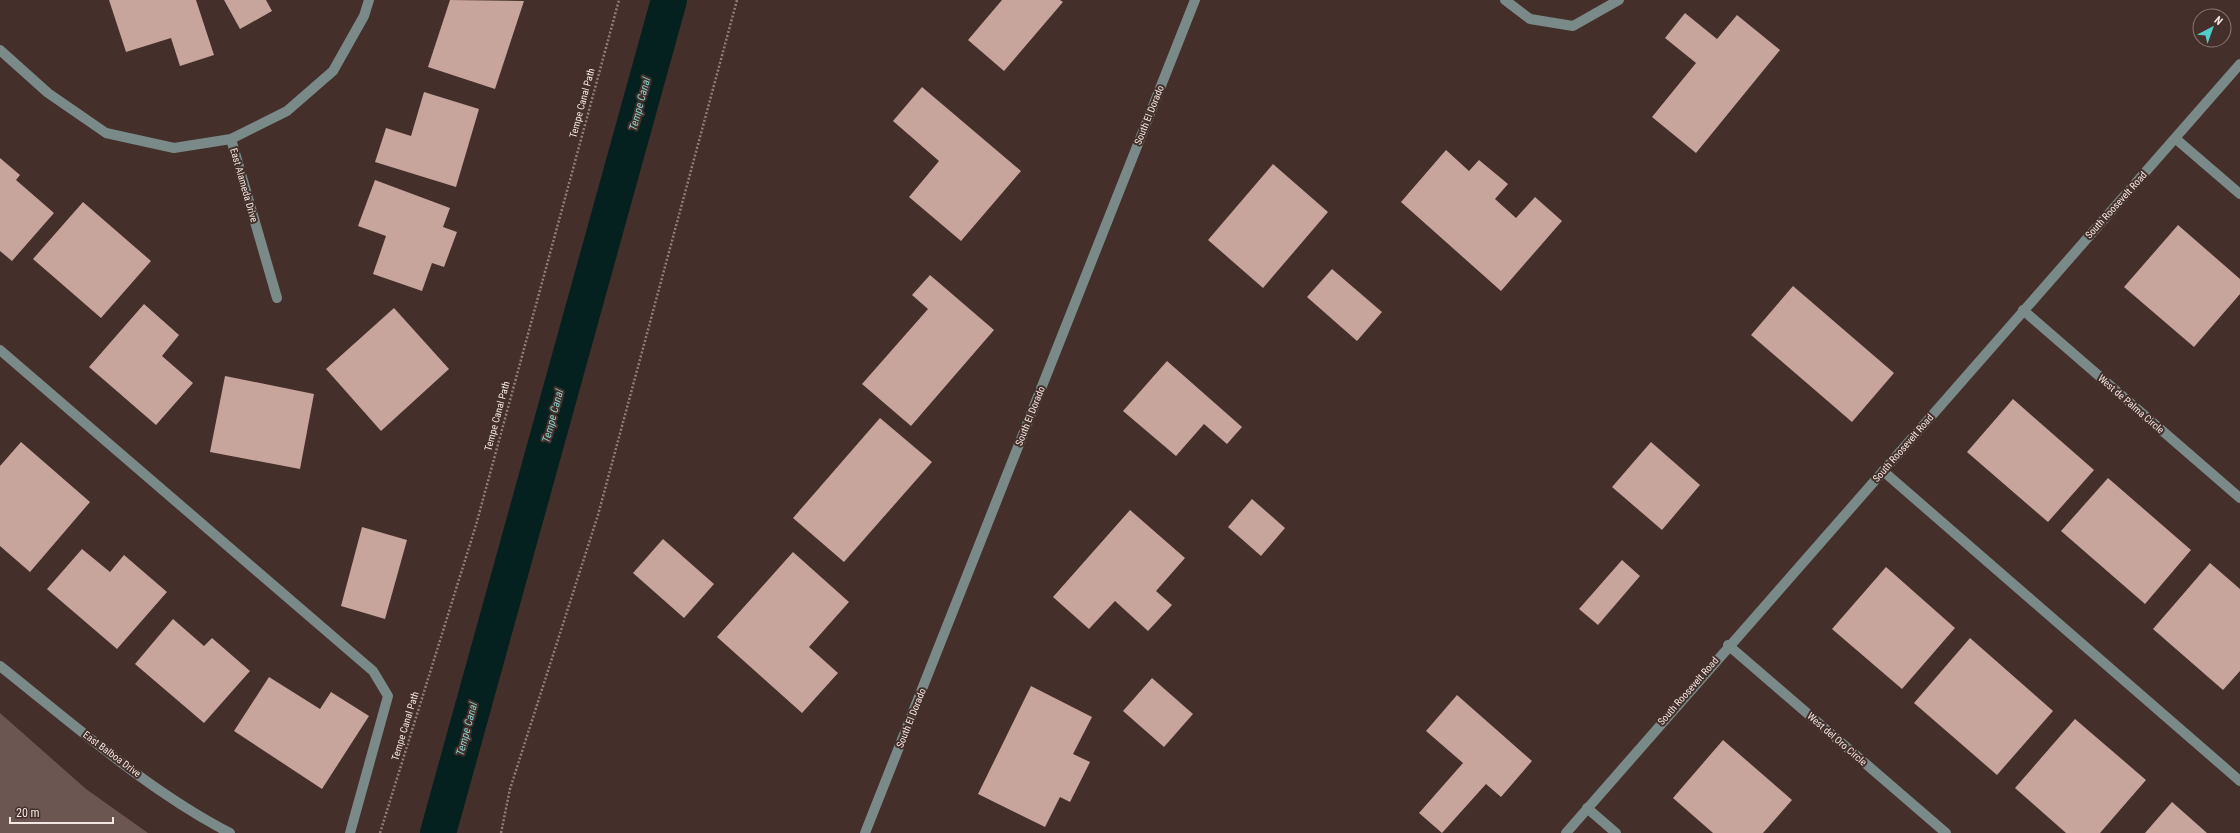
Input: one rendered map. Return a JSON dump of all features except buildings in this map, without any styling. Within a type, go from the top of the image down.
[{"type":"street","points":[[231,139],[287,111],[333,71],[364,16],[369,0]]},
{"type":"street","name":"South El Dorado","points":[[865,833],[1196,0]]},
{"type":"street","points":[[1505,0],[1530,19],[1573,26],[1619,0]]},
{"type":"street","name":"East Alameda Drive","points":[[0,50],[48,93],[106,133],[174,148],[231,139],[277,298]]},
{"type":"street","name":"South Roosevelt Road","points":[[1566,833],[1728,645],[2176,139],[2240,64]]},
{"type":"street","points":[[2176,139],[2240,194]]},
{"type":"street","name":"West de Palma Circle","points":[[2023,310],[2240,498]]},
{"type":"street","points":[[0,350],[373,671],[388,696],[350,833]]},
{"type":"street","points":[[1883,471],[2240,781]]},
{"type":"street","name":"West del Oro Circle","points":[[1728,645],[1946,833]]},
{"type":"street","name":"East Balboa Drive","points":[[0,666],[122,763],[211,823],[230,833]]},
{"type":"street","points":[[1587,808],[1616,833]]},
{"type":"path","name":"Tempe Canal Path","points":[[380,833],[476,525],[619,0]]},
{"type":"path","points":[[501,833],[510,789],[598,515],[737,0]]},
{"type":"shaded area","points":[[0,713],[86,789],[148,833],[0,833]]},
{"type":"waterway","name":"Tempe Canal","points":[[438,833],[669,0]]}]
